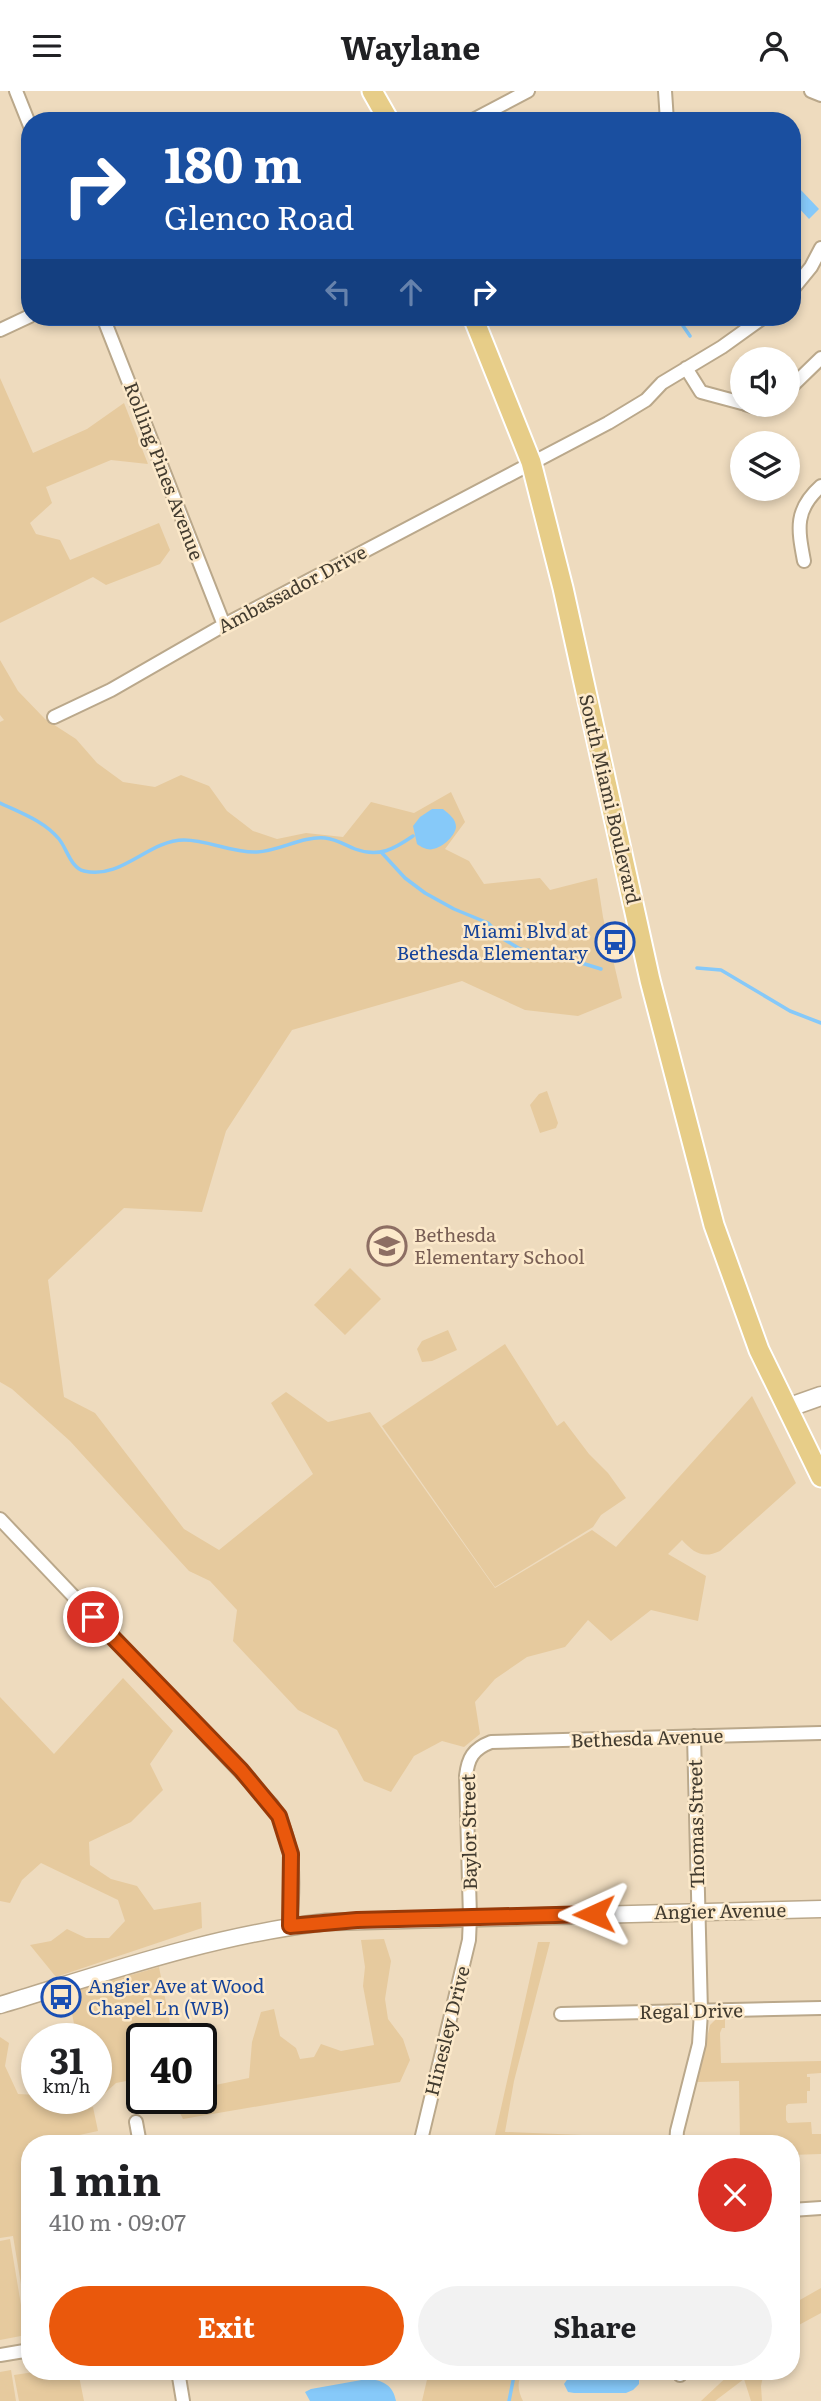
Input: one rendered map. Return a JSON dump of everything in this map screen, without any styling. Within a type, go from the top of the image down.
[{"type":"main road","points":[[372,91],[384,112]]},
{"type":"main road","name":"South Miami Boulevard","points":[[477,326],[531,462],[560,576],[650,980],[714,1225],[744,1314],[821,1477]]},
{"type":"main road","points":[[787,1408],[821,1396]]},
{"type":"street","points":[[16,91],[24,112]]},
{"type":"street","points":[[488,112],[528,91]]},
{"type":"street","points":[[665,91],[666,112]]},
{"type":"street","points":[[811,91],[821,95]]},
{"type":"street","points":[[801,279],[821,248]]},
{"type":"street","points":[[0,330],[21,320]]},
{"type":"street","name":"Rolling Pines Avenue","points":[[107,326],[224,625]]},
{"type":"street","name":"Ambassador Drive","points":[[54,717],[111,690],[224,625],[608,423],[646,400],[662,383],[723,347],[751,326]]},
{"type":"street","points":[[800,378],[821,358]]},
{"type":"street","points":[[686,368],[701,391],[730,400]]},
{"type":"street","points":[[804,561],[799,534],[800,515],[810,496],[821,486]]},
{"type":"street","points":[[0,1518],[272,1805],[284,1827],[291,1854],[290,1926]]},
{"type":"street","name":"Bethesda Avenue","points":[[476,1750],[491,1742],[821,1733]]},
{"type":"street","name":"Thomas Street","points":[[677,2135],[699,2044],[701,2012],[694,1736]]},
{"type":"street","name":"Baylor Street","points":[[470,1917],[466,1776],[470,1756],[476,1750]]},
{"type":"street","name":"Angier Avenue","points":[[0,2005],[178,1950],[290,1926],[357,1920],[821,1909]]},
{"type":"street","name":"Hinesley Drive","points":[[422,2135],[467,1952],[470,1917]]},
{"type":"street","name":"Regal Drive","points":[[561,2014],[821,2008]]},
{"type":"street","points":[[136,2122],[138,2135]]},
{"type":"street","points":[[800,2209],[821,2208]]},
{"type":"street","points":[[0,2355],[21,2352]]},
{"type":"street","points":[[180,2380],[183,2401]]},
{"type":"shaded area","points":[[0,378],[33,453],[87,429],[124,403],[148,464],[111,460],[46,487],[52,503],[30,523],[36,534],[60,540],[70,560],[159,523],[170,550],[160,564],[106,585],[93,577],[0,623]]},
{"type":"shaded area","points":[[0,660],[18,691],[45,719],[76,739],[97,763],[123,782],[155,787],[181,775],[209,786],[227,811],[253,831],[277,839],[306,833],[343,837],[371,802],[414,813],[451,792],[465,822],[445,849],[469,861],[484,884],[540,878],[550,890],[597,878],[622,998],[578,1016],[525,1010],[462,981],[292,1030],[226,1131],[202,1212],[124,1208],[48,1280],[64,1397],[95,1413],[184,1529],[219,1550],[313,1474],[271,1403],[286,1392],[328,1422],[370,1412],[495,1588],[592,1530],[616,1547],[752,1396],[796,1483],[720,1551],[699,1553],[682,1540],[668,1554],[706,1576],[698,1621],[651,1610],[611,1641],[588,1620],[565,1647],[527,1657],[495,1679],[475,1702],[480,1734],[464,1747],[442,1741],[414,1756],[391,1792],[364,1781],[337,1730],[298,1710],[233,1641],[237,1610],[210,1581],[189,1571],[70,1441],[12,1389],[0,1382],[0,722],[4,720],[0,715]]},
{"type":"shaded area","points":[[547,1091],[558,1123],[556,1128],[540,1133],[530,1105],[539,1094]]},
{"type":"shaded area","points":[[350,1268],[381,1299],[345,1335],[314,1305]]},
{"type":"shaded area","points":[[448,1330],[457,1350],[432,1361],[422,1362],[417,1349],[422,1341]]},
{"type":"shaded area","points":[[505,1344],[557,1426],[564,1421],[626,1498],[601,1515],[593,1527],[495,1587],[382,1426]]},
{"type":"shaded area","points":[[123,1678],[173,1731],[150,1764],[163,1790],[131,1822],[89,1842],[90,1865],[111,1879],[137,1886],[154,1910],[201,1902],[202,1928],[56,1977],[30,1945],[51,1941],[67,1929],[86,1938],[109,1938],[125,1921],[118,1900],[41,1863],[22,1880],[10,1903],[0,1901],[0,1697],[54,1754]]},
{"type":"shaded area","points":[[384,1939],[391,1961],[385,1999],[388,2019],[403,2039],[410,2060],[400,2082],[217,2113],[217,2085],[249,2078],[252,2042],[261,2012],[274,2009],[280,2036],[296,2048],[300,2059],[314,2057],[321,2044],[341,2051],[374,2045],[363,1986],[365,1967],[361,1940]]},
{"type":"shaded area","points":[[538,1942],[550,1942],[514,2081],[505,2132],[582,2135],[495,2135]]},
{"type":"shaded area","points":[[159,1967],[170,2023],[126,2023],[126,2081],[112,2087],[112,2023],[74,2023],[68,1993]]},
{"type":"shaded area","points":[[716,2019],[725,2019],[725,2028],[722,2028],[720,2033],[721,2063],[821,2061],[821,2073],[807,2074],[807,2077],[810,2077],[810,2091],[807,2091],[807,2103],[788,2104],[786,2120],[788,2123],[811,2122],[812,2134],[821,2134],[821,2154],[800,2155],[800,2135],[740,2135],[739,2081],[697,2082],[710,2025]]},
{"type":"shaded area","points":[[0,2037],[9,2043],[5,2066],[18,2094],[21,2094],[21,2114],[94,2114],[98,2131],[79,2135],[21,2135],[21,2284],[13,2236],[0,2238]]},
{"type":"shaded area","points":[[180,2114],[212,2114],[183,2119]]},
{"type":"shaded area","points":[[10,2239],[21,2305],[21,2336],[0,2340],[0,2241]]},
{"type":"shaded area","points":[[821,2288],[821,2313],[800,2324],[800,2300]]},
{"type":"shaded area","points":[[11,2370],[16,2401],[0,2401],[0,2372]]},
{"type":"shaded area","points":[[21,2374],[21,2380],[80,2380],[84,2401],[19,2401],[14,2375]]},
{"type":"shaded area","points":[[427,2380],[520,2380],[523,2401],[422,2401]]},
{"type":"shaded area","points":[[723,2380],[743,2380],[715,2401],[701,2401]]},
{"type":"shaded area","points":[[744,2380],[762,2380],[762,2401],[751,2401]]},
{"type":"water","points":[[801,190],[819,209],[809,219],[801,210]]},
{"type":"water","points":[[432,809],[443,809],[453,819],[456,827],[449,840],[431,849],[417,844],[413,826]]},
{"type":"water","points":[[372,2380],[386,2384],[396,2401],[310,2401],[305,2392]]},
{"type":"water","points":[[567,2380],[639,2380],[633,2390],[626,2393],[574,2393],[568,2392],[564,2384]]},
{"type":"waterway","points":[[683,326],[690,336]]},
{"type":"waterway","points":[[0,803],[46,827],[59,839],[72,862],[84,871],[111,870],[159,846],[184,840],[257,852],[308,839],[325,838],[372,853],[386,851],[413,836]]},
{"type":"waterway","points":[[382,853],[405,878],[425,893],[488,923],[505,940],[520,949],[559,956],[601,969]]},
{"type":"waterway","points":[[697,968],[721,970],[790,1011],[821,1023]]},
{"type":"waterway","points":[[509,2401],[513,2380]]},
{"type":"place","name":"Miami Blvd at Bethesda Elementary","points":[[615,942]]},
{"type":"place","name":"Bethesda Elementary School","points":[[387,1246]]},
{"type":"place","name":"Angier Ave at Wood Chapel Ln (WB)","points":[[61,1997]]},
{"type":"route","points":[[93,1617],[272,1805],[284,1827],[291,1854],[290,1926],[326,1921],[594,1914]]}]
